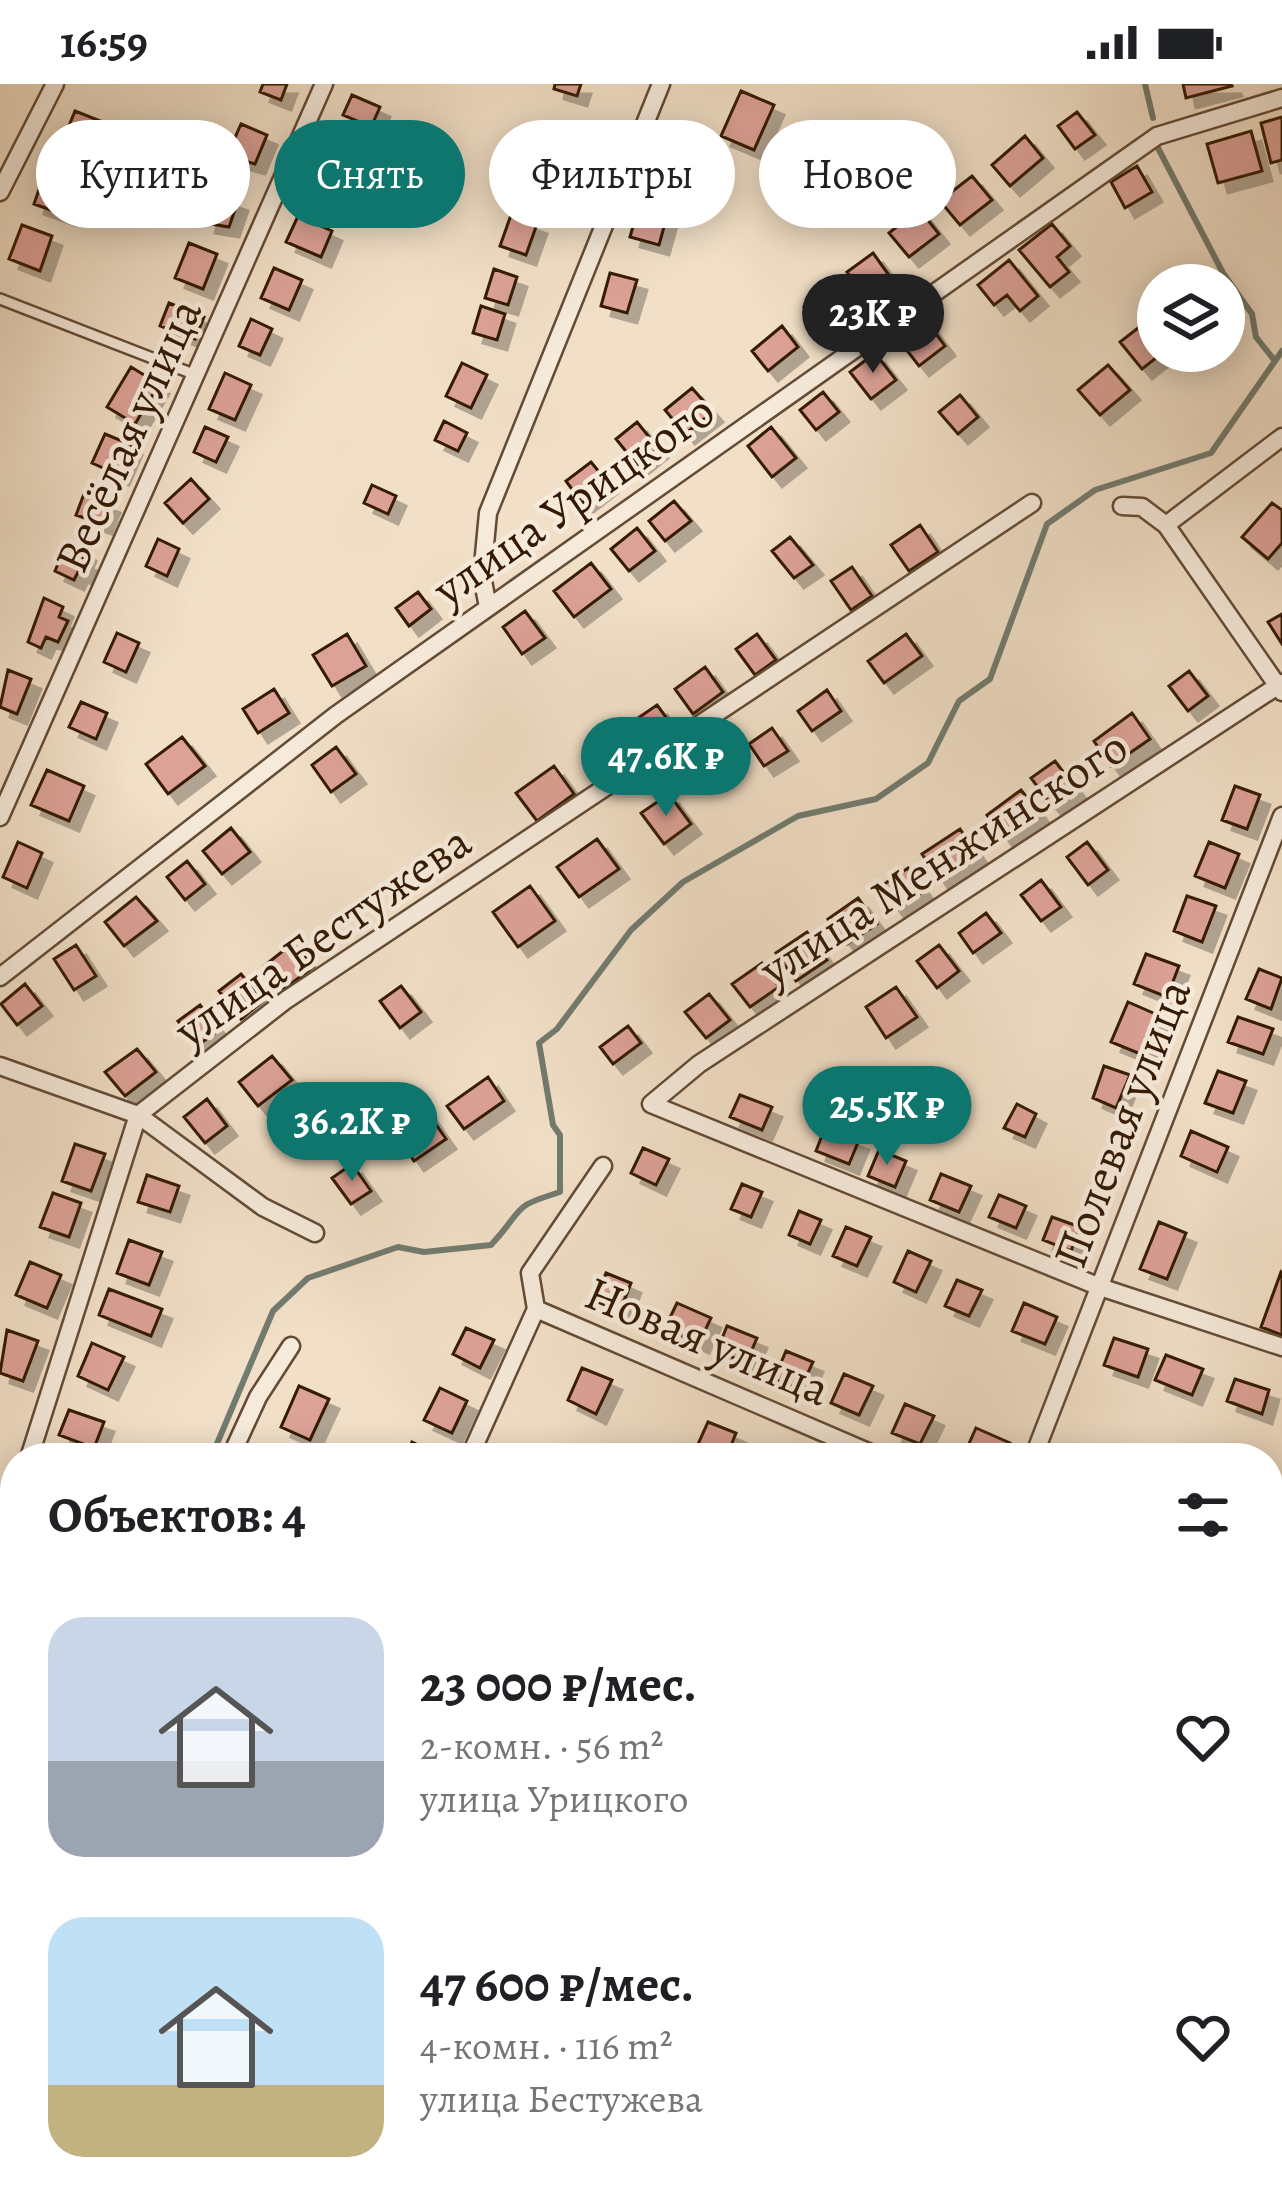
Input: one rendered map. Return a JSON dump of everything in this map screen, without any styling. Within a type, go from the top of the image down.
[{"type":"street","points":[[0,192],[55,84]]},
{"type":"street","name":"Весёлая улица","points":[[0,817],[324,84]]},
{"type":"street","points":[[488,607],[482,576],[488,513],[661,84]]},
{"type":"street","name":"улица Урицкого","points":[[0,977],[337,715],[1157,136],[1282,98]]},
{"type":"street","points":[[1166,525],[1282,437]]},
{"type":"street","name":"улица Бестужева","points":[[138,1115],[286,1000],[1032,503]]},
{"type":"street","points":[[1122,506],[1142,507],[1166,525],[1280,687]]},
{"type":"street","name":"улица Менжинского","points":[[1100,1287],[652,1104],[699,1064],[1280,687]]},
{"type":"street","name":"Полевая улица","points":[[1039,1443],[1282,816]]},
{"type":"street","points":[[0,1066],[138,1115],[263,1207],[315,1233]]},
{"type":"street","points":[[34,1443],[138,1115]]},
{"type":"street","name":"Новая улица","points":[[603,1166],[530,1273],[536,1309],[847,1443]]},
{"type":"street","points":[[1100,1287],[1282,1347]]},
{"type":"street","points":[[477,1443],[536,1309]]},
{"type":"street","points":[[237,1443],[258,1397],[292,1346]]},
{"type":"lane","points":[[0,299],[196,375]]},
{"type":"building","points":[[263,84],[287,84],[281,100],[260,92]]},
{"type":"building","points":[[555,84],[581,84],[577,96],[554,89]]},
{"type":"building","points":[[1183,84],[1231,84],[1232,86],[1186,98]]},
{"type":"building","points":[[741,91],[774,105],[767,120],[759,120],[754,150],[735,142],[735,120],[728,120]]},
{"type":"building","points":[[352,95],[380,107],[374,120],[343,115]]},
{"type":"building","points":[[75,111],[98,120],[71,120]]},
{"type":"building","points":[[1077,112],[1095,135],[1075,149],[1058,126]]},
{"type":"building","points":[[1282,117],[1282,160],[1271,163],[1261,123]]},
{"type":"building","points":[[250,128],[267,135],[255,164],[250,163]]},
{"type":"building","points":[[1251,131],[1262,171],[1218,183],[1207,144]]},
{"type":"building","points":[[1025,136],[1043,158],[1010,186],[992,165]]},
{"type":"building","points":[[1137,166],[1152,192],[1125,208],[1111,182]]},
{"type":"building","points":[[972,176],[992,200],[960,225],[956,188]]},
{"type":"building","points":[[1052,224],[1070,246],[1057,257],[1069,272],[1050,287],[1019,250]]},
{"type":"building","points":[[22,225],[52,236],[40,271],[9,259]]},
{"type":"building","points":[[292,228],[332,231],[321,257],[286,242]]},
{"type":"building","points":[[506,228],[536,228],[526,255],[500,246]]},
{"type":"building","points":[[632,228],[664,228],[659,245],[630,237]]},
{"type":"building","points":[[895,228],[934,228],[939,234],[909,257],[889,233]]},
{"type":"building","points":[[189,243],[217,254],[203,289],[175,278]]},
{"type":"building","points":[[873,253],[891,278],[867,297],[847,272]]},
{"type":"building","points":[[1009,260],[1038,296],[1020,311],[1007,295],[994,305],[978,285]]},
{"type":"building","points":[[274,268],[302,280],[289,310],[261,298]]},
{"type":"building","points":[[494,269],[517,277],[508,305],[485,298]]},
{"type":"building","points":[[610,273],[637,280],[627,313],[601,306]]},
{"type":"building","points":[[831,287],[848,308],[820,328],[804,307]]},
{"type":"building","points":[[169,303],[204,317],[195,339],[160,326]]},
{"type":"building","points":[[481,306],[505,314],[497,340],[473,333]]},
{"type":"building","points":[[251,319],[272,329],[260,355],[239,346]]},
{"type":"building","points":[[928,323],[945,346],[919,366],[902,344]]},
{"type":"building","points":[[782,326],[798,347],[768,371],[752,351]]},
{"type":"building","points":[[1137,329],[1137,363],[1120,342]]},
{"type":"building","points":[[875,353],[896,380],[871,399],[850,372]]},
{"type":"building","points":[[462,363],[487,375],[471,408],[446,396]]},
{"type":"building","points":[[1108,365],[1130,390],[1100,415],[1078,390]]},
{"type":"building","points":[[131,367],[159,384],[135,424],[107,407]]},
{"type":"building","points":[[225,373],[251,385],[235,420],[209,409]]},
{"type":"building","points":[[692,388],[713,412],[685,434],[665,410]]},
{"type":"building","points":[[823,392],[839,412],[816,430],[800,410]]},
{"type":"building","points":[[960,395],[978,417],[958,434],[939,412]]},
{"type":"building","points":[[444,421],[467,433],[458,451],[435,440]]},
{"type":"building","points":[[637,422],[658,448],[637,465],[616,439]]},
{"type":"building","points":[[205,427],[228,437],[216,462],[194,452]]},
{"type":"building","points":[[771,427],[796,458],[772,477],[748,446]]},
{"type":"building","points":[[105,434],[132,445],[119,475],[92,463]]},
{"type":"building","points":[[591,462],[608,483],[582,503],[566,481]]},
{"type":"building","points":[[191,479],[209,499],[183,523],[165,503]]},
{"type":"building","points":[[372,485],[396,496],[388,514],[364,503]]},
{"type":"building","points":[[84,494],[110,503],[102,524],[76,515]]},
{"type":"building","points":[[674,501],[691,521],[665,541],[649,521]]},
{"type":"building","points":[[1272,503],[1282,510],[1282,543],[1268,559],[1242,537]]},
{"type":"building","points":[[920,525],[938,552],[909,571],[891,545]]},
{"type":"building","points":[[637,528],[655,551],[629,571],[611,549]]},
{"type":"building","points":[[790,537],[813,565],[794,578],[772,551]]},
{"type":"building","points":[[158,539],[179,549],[167,576],[146,566]]},
{"type":"building","points":[[67,543],[86,551],[83,559],[90,562],[85,575],[78,572],[74,580],[55,571]]},
{"type":"building","points":[[591,563],[611,589],[574,617],[554,591]]},
{"type":"building","points":[[852,567],[872,596],[851,610],[831,581]]},
{"type":"building","points":[[418,592],[431,609],[409,626],[396,608]]},
{"type":"building","points":[[44,598],[63,607],[59,617],[68,621],[58,642],[46,637],[41,648],[28,642]]},
{"type":"building","points":[[525,611],[545,638],[522,654],[503,627]]},
{"type":"building","points":[[1282,614],[1282,644],[1268,622]]},
{"type":"building","points":[[117,633],[139,643],[126,672],[104,662]]},
{"type":"building","points":[[347,634],[366,666],[332,686],[313,655]]},
{"type":"building","points":[[757,634],[776,660],[755,675],[736,649]]},
{"type":"building","points":[[906,634],[922,656],[884,683],[868,661]]},
{"type":"building","points":[[705,667],[723,692],[693,714],[675,689]]},
{"type":"building","points":[[8,670],[31,679],[17,714],[0,707]]},
{"type":"building","points":[[1189,671],[1208,696],[1188,711],[1169,686]]},
{"type":"building","points":[[274,689],[289,713],[258,733],[243,709]]},
{"type":"building","points":[[827,690],[841,711],[812,731],[798,711]]},
{"type":"building","points":[[81,702],[107,713],[96,739],[69,727]]},
{"type":"building","points":[[657,705],[674,728],[642,751],[625,727]]},
{"type":"building","points":[[1132,713],[1150,739],[1111,766],[1094,741]]},
{"type":"building","points":[[772,728],[788,751],[764,766],[749,744]]},
{"type":"building","points":[[182,737],[205,766],[168,794],[146,764]]},
{"type":"building","points":[[336,747],[356,774],[331,792],[312,765]]},
{"type":"building","points":[[1055,761],[1076,789],[1052,806],[1031,778]]},
{"type":"building","points":[[554,766],[574,794],[537,821],[516,793]]},
{"type":"building","points":[[47,770],[84,786],[69,821],[31,805]]},
{"type":"building","points":[[1235,786],[1260,795],[1247,829],[1222,820]]},
{"type":"building","points":[[1021,790],[1039,813],[1004,838],[987,815]]},
{"type":"building","points":[[669,794],[691,824],[664,844],[641,813]]},
{"type":"building","points":[[231,828],[250,852],[222,874],[203,851]]},
{"type":"building","points":[[960,829],[978,855],[940,881],[922,854]]},
{"type":"building","points":[[597,839],[619,869],[579,897],[557,867]]},
{"type":"building","points":[[18,842],[42,853],[27,888],[3,877]]},
{"type":"building","points":[[1087,842],[1108,870],[1088,885],[1067,857]]},
{"type":"building","points":[[1209,842],[1239,854],[1225,888],[1195,876]]},
{"type":"building","points":[[187,861],[205,884],[185,900],[167,877]]},
{"type":"building","points":[[908,868],[924,891],[896,910],[880,887]]},
{"type":"building","points":[[1041,880],[1061,907],[1041,921],[1021,895]]},
{"type":"building","points":[[530,886],[555,921],[518,947],[493,912]]},
{"type":"building","points":[[1187,896],[1216,906],[1202,942],[1174,931]]},
{"type":"building","points":[[136,897],[157,921],[124,946],[105,922]]},
{"type":"building","points":[[858,898],[877,924],[847,944],[828,919]]},
{"type":"building","points":[[986,913],[1001,933],[973,953],[959,933]]},
{"type":"building","points":[[807,932],[827,960],[796,981],[776,953]]},
{"type":"building","points":[[293,943],[313,967],[283,990],[264,966]]},
{"type":"building","points":[[76,945],[96,976],[74,990],[54,959]]},
{"type":"building","points":[[939,945],[959,971],[937,988],[917,961]]},
{"type":"building","points":[[1146,954],[1179,966],[1167,997],[1134,984]]},
{"type":"building","points":[[762,963],[779,987],[750,1007],[732,984]]},
{"type":"building","points":[[1259,969],[1282,978],[1271,1009],[1246,999]]},
{"type":"building","points":[[241,974],[263,1001],[241,1019],[219,991]]},
{"type":"building","points":[[25,984],[42,1006],[17,1025],[1,1004]]},
{"type":"building","points":[[401,986],[421,1012],[400,1028],[380,1001]]},
{"type":"building","points":[[896,987],[917,1017],[886,1038],[866,1007]]},
{"type":"building","points":[[709,994],[730,1020],[706,1038],[685,1012]]},
{"type":"building","points":[[1128,1002],[1160,1016],[1143,1055],[1111,1042]]},
{"type":"building","points":[[200,1005],[219,1030],[197,1046],[178,1021]]},
{"type":"building","points":[[1238,1017],[1273,1029],[1263,1054],[1228,1042]]},
{"type":"building","points":[[628,1026],[641,1043],[613,1064],[600,1047]]},
{"type":"building","points":[[137,1049],[156,1072],[125,1096],[105,1072]]},
{"type":"building","points":[[272,1056],[292,1080],[258,1106],[239,1082]]},
{"type":"building","points":[[1104,1066],[1130,1075],[1116,1108],[1093,1098]]},
{"type":"building","points":[[1218,1071],[1246,1081],[1233,1113],[1205,1103]]},
{"type":"building","points":[[488,1077],[504,1101],[464,1129],[447,1106]]},
{"type":"building","points":[[740,1095],[772,1107],[762,1130],[730,1117]]},
{"type":"building","points":[[207,1099],[227,1126],[205,1143],[184,1117]]},
{"type":"building","points":[[1017,1104],[1036,1114],[1025,1137],[1004,1128]]},
{"type":"building","points":[[428,1113],[446,1139],[414,1161],[396,1134]]},
{"type":"building","points":[[825,1128],[859,1140],[849,1164],[816,1151]]},
{"type":"building","points":[[1191,1131],[1228,1147],[1217,1172],[1181,1156]]},
{"type":"building","points":[[75,1144],[105,1154],[91,1191],[62,1181]]},
{"type":"building","points":[[643,1148],[669,1159],[656,1185],[631,1173]]},
{"type":"building","points":[[879,1150],[906,1161],[895,1187],[868,1176]]},
{"type":"building","points":[[352,1164],[371,1191],[351,1204],[332,1178]]},
{"type":"building","points":[[941,1174],[971,1186],[959,1212],[930,1200]]},
{"type":"building","points":[[147,1175],[179,1186],[170,1212],[138,1202]]},
{"type":"building","points":[[742,1184],[762,1192],[751,1217],[731,1209]]},
{"type":"building","points":[[53,1193],[81,1203],[69,1237],[40,1227]]},
{"type":"building","points":[[999,1195],[1026,1206],[1016,1228],[989,1217]]},
{"type":"building","points":[[799,1211],[821,1220],[810,1244],[789,1235]]},
{"type":"building","points":[[1052,1217],[1080,1227],[1071,1251],[1043,1240]]},
{"type":"building","points":[[1159,1222],[1186,1233],[1167,1279],[1140,1269]]},
{"type":"building","points":[[846,1227],[871,1237],[857,1266],[833,1256]]},
{"type":"building","points":[[129,1240],[162,1252],[149,1285],[117,1273]]},
{"type":"building","points":[[908,1251],[931,1261],[916,1292],[894,1282]]},
{"type":"building","points":[[30,1262],[61,1275],[47,1308],[16,1295]]},
{"type":"building","points":[[606,1273],[631,1283],[620,1311],[595,1301]]},
{"type":"building","points":[[1282,1273],[1282,1335],[1261,1327]]},
{"type":"building","points":[[957,1280],[982,1290],[969,1316],[945,1306]]},
{"type":"building","points":[[109,1289],[162,1309],[151,1336],[99,1315]]},
{"type":"building","points":[[677,1303],[711,1318],[699,1343],[665,1328]]},
{"type":"building","points":[[1024,1303],[1057,1317],[1045,1344],[1012,1331]]},
{"type":"building","points":[[727,1326],[757,1338],[746,1363],[717,1351]]},
{"type":"building","points":[[466,1328],[494,1340],[480,1368],[453,1354]]},
{"type":"building","points":[[7,1330],[38,1341],[23,1381],[0,1373]]},
{"type":"building","points":[[1114,1338],[1148,1349],[1138,1377],[1104,1365]]},
{"type":"building","points":[[92,1343],[124,1357],[108,1390],[78,1376]]},
{"type":"building","points":[[786,1351],[813,1362],[800,1390],[774,1379]]},
{"type":"building","points":[[1166,1355],[1203,1369],[1192,1395],[1155,1380]]},
{"type":"building","points":[[582,1368],[612,1380],[596,1414],[568,1400]]},
{"type":"building","points":[[844,1374],[873,1386],[859,1415],[831,1403]]},
{"type":"building","points":[[1235,1379],[1269,1390],[1262,1414],[1227,1401]]},
{"type":"building","points":[[299,1386],[329,1399],[310,1440],[281,1427]]},
{"type":"building","points":[[440,1388],[467,1401],[452,1433],[424,1420]]},
{"type":"building","points":[[905,1404],[934,1416],[920,1443],[892,1433]]},
{"type":"building","points":[[69,1410],[104,1422],[96,1443],[59,1435]]},
{"type":"building","points":[[708,1422],[736,1433],[732,1443],[699,1443]]},
{"type":"building","points":[[976,1428],[1010,1443],[969,1443]]},
{"type":"waterway","points":[[1145,84],[1153,118]]},
{"type":"waterway","points":[[1158,148],[1223,273],[1252,314],[1256,337],[1275,361]]},
{"type":"waterway","points":[[217,1443],[273,1311],[308,1278],[398,1247],[424,1252],[491,1245],[525,1206],[560,1192],[560,1135],[553,1125],[539,1043],[557,1029],[631,930],[683,882],[798,816],[876,799],[928,763],[959,701],[990,679],[1047,524],[1095,490],[1211,453],[1282,351]]}]
